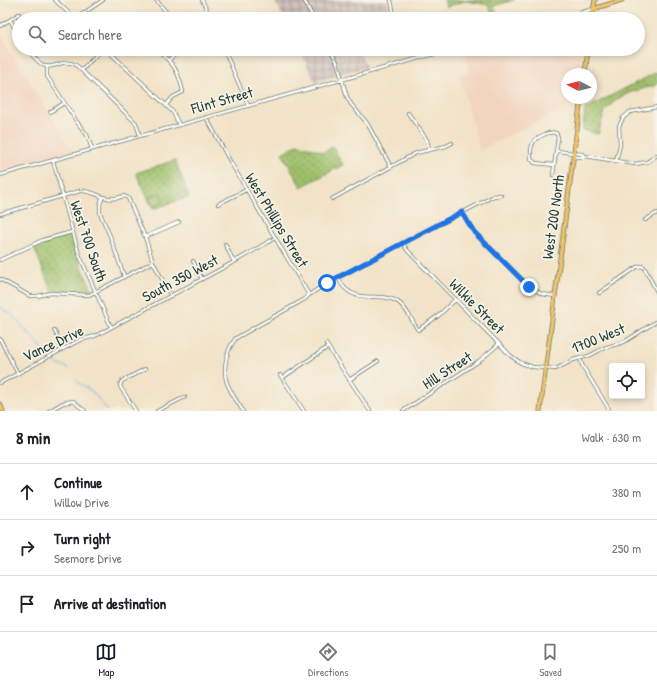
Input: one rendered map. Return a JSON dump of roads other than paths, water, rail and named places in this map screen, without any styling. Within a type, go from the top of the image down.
[{"type":"main road","points":[[593,12],[595,0]]},
{"type":"main road","points":[[593,9],[622,0]]},
{"type":"main road","points":[[586,68],[587,56]]},
{"type":"main road","name":"West 200 North","points":[[540,411],[580,104]]},
{"type":"main road","points":[[0,404],[3,411]]},
{"type":"street","points":[[55,0],[68,12]]},
{"type":"street","points":[[85,12],[102,0]]},
{"type":"street","points":[[156,0],[166,12]]},
{"type":"street","points":[[202,0],[208,12]]},
{"type":"street","points":[[304,0],[310,12]]},
{"type":"street","points":[[391,0],[393,12]]},
{"type":"street","points":[[583,12],[593,9]]},
{"type":"street","points":[[0,26],[10,20],[12,23]]},
{"type":"street","points":[[33,56],[37,62],[47,66],[54,66],[68,62],[76,65],[136,123],[140,136]]},
{"type":"street","points":[[82,70],[95,56]]},
{"type":"street","points":[[113,56],[173,112],[179,125]]},
{"type":"street","points":[[165,56],[178,73],[183,92],[173,97],[166,105]]},
{"type":"street","points":[[169,60],[173,56]]},
{"type":"street","points":[[227,56],[248,106]]},
{"type":"street","points":[[333,56],[347,97],[367,123],[391,166]]},
{"type":"street","name":"Flint Street","points":[[0,175],[427,56]]},
{"type":"street","points":[[47,66],[48,76],[64,103],[87,135],[92,149]]},
{"type":"street","points":[[50,112],[64,103]]},
{"type":"street","points":[[616,160],[620,145],[619,126],[623,118],[630,112],[657,107]]},
{"type":"street","points":[[408,113],[427,140],[429,149]]},
{"type":"street","name":"West Phillips Street","points":[[206,117],[246,190],[309,295]]},
{"type":"street","points":[[553,175],[558,137],[556,133],[551,132],[534,141],[531,152],[531,161],[535,163],[554,165]]},
{"type":"street","points":[[332,199],[416,153],[446,146],[452,143]]},
{"type":"street","points":[[557,151],[635,164],[650,161],[657,156]]},
{"type":"street","name":"West 700 South","points":[[53,161],[79,254],[111,327]]},
{"type":"street","points":[[218,204],[246,190]]},
{"type":"street","points":[[0,214],[80,191],[91,192],[102,198],[110,199],[124,196],[128,198],[145,237],[153,262],[171,296]]},
{"type":"street","points":[[243,411],[226,381],[225,372],[230,345],[236,338],[305,299],[338,277],[462,212],[494,196],[501,195]]},
{"type":"street","points":[[102,198],[100,212],[124,276]]},
{"type":"street","points":[[462,212],[474,232],[529,287],[542,294],[555,296]]},
{"type":"street","points":[[645,220],[657,213]]},
{"type":"street","points":[[145,237],[179,222]]},
{"type":"street","points":[[0,260],[43,240],[72,232]]},
{"type":"street","name":"South 350 West","points":[[95,336],[234,262],[275,238]]},
{"type":"street","name":"Wilkie Street","points":[[403,243],[407,250],[511,356],[521,363],[545,369]]},
{"type":"street","points":[[225,244],[234,262]]},
{"type":"street","points":[[193,261],[202,279]]},
{"type":"street","points":[[0,280],[25,294],[34,296],[50,293],[84,295],[95,292],[153,262]]},
{"type":"street","points":[[599,293],[638,266],[644,267],[657,292]]},
{"type":"street","points":[[338,277],[343,286],[351,293],[387,298],[398,302],[404,307],[418,330],[438,316],[456,299]]},
{"type":"street","name":"1700 West","points":[[545,369],[556,369],[573,360],[589,356],[604,348],[624,342],[657,321]]},
{"type":"street","points":[[54,330],[64,348]]},
{"type":"street","name":"Vance Drive","points":[[0,383],[17,372],[80,340],[95,336]]},
{"type":"street","points":[[0,339],[17,372]]},
{"type":"street","name":"Hill Street","points":[[403,411],[479,361],[499,344]]},
{"type":"street","points":[[304,411],[281,377],[297,368],[327,346],[370,411]]},
{"type":"street","points":[[580,358],[582,365],[610,411]]},
{"type":"street","points":[[349,380],[378,361]]},
{"type":"street","points":[[136,411],[120,385],[122,381],[145,369]]},
{"type":"street","points":[[157,411],[185,397]]},
{"type":"street","points":[[49,411],[63,403],[73,401],[85,411]]},
{"type":"waterway","points":[[0,307],[10,313],[45,351]]},
{"type":"waterway","points":[[53,359],[58,365],[69,369]]},
{"type":"waterway","points":[[76,380],[93,392],[108,411]]}]
